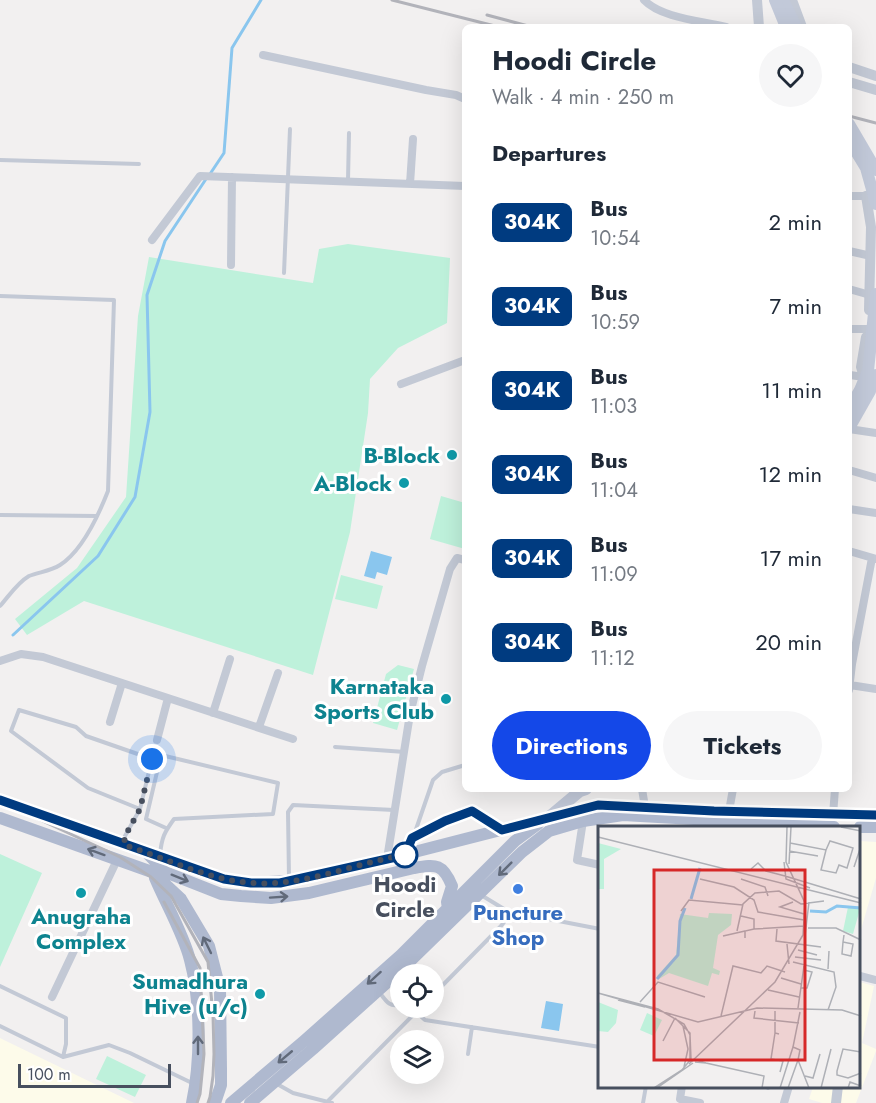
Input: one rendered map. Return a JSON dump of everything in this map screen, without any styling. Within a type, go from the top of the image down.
[{"type":"main road","points":[[777,0],[785,24]]},
{"type":"main road","points":[[783,0],[795,24]]},
{"type":"main road","points":[[852,129],[876,170]]},
{"type":"main road","points":[[852,145],[866,168],[873,198]]},
{"type":"main road","points":[[852,422],[871,382],[873,294]]},
{"type":"main road","points":[[852,405],[871,382]]},
{"type":"main road","points":[[250,1103],[448,910],[515,841],[579,792]]},
{"type":"main road","points":[[0,800],[224,879],[251,883],[289,881],[405,855],[598,805],[729,811],[833,821]]},
{"type":"main road","points":[[413,964],[522,852],[549,831],[582,821],[623,815],[705,824],[833,821],[876,815]]},
{"type":"main road","points":[[0,818],[152,872],[181,899],[209,946],[220,989],[222,1033],[220,1085],[215,1103]]},
{"type":"main road","points":[[145,851],[165,872],[221,894],[271,898],[309,893],[429,866],[439,866],[446,872],[452,886],[447,902],[448,910]]},
{"type":"main road","points":[[152,872],[190,958],[196,989],[198,1044],[196,1085],[192,1103]]},
{"type":"main road","points":[[231,1103],[333,1023],[390,982]]},
{"type":"street","points":[[644,0],[667,14],[712,24]]},
{"type":"street","points":[[759,24],[757,2],[777,0]]},
{"type":"street","points":[[792,0],[801,24]]},
{"type":"street","points":[[263,55],[462,98]]},
{"type":"street","points":[[852,68],[876,76]]},
{"type":"street","points":[[852,83],[876,90]]},
{"type":"street","points":[[410,184],[413,140]]},
{"type":"street","points":[[153,240],[200,176],[462,186]]},
{"type":"street","points":[[231,265],[232,177]]},
{"type":"street","points":[[852,196],[873,198],[870,216],[873,294],[861,367],[871,382]]},
{"type":"street","points":[[852,252],[871,256]]},
{"type":"street","points":[[852,290],[873,294]]},
{"type":"street","points":[[852,329],[867,330]]},
{"type":"street","points":[[401,384],[462,361]]},
{"type":"street","points":[[852,376],[871,382]]},
{"type":"street","points":[[852,429],[876,433]]},
{"type":"street","points":[[852,471],[876,478]]},
{"type":"street","points":[[852,509],[876,513]]},
{"type":"street","points":[[852,552],[874,559],[872,584],[852,657]]},
{"type":"street","points":[[387,859],[410,714],[419,675],[450,569],[457,558],[462,559]]},
{"type":"street","points":[[0,661],[21,654],[43,657],[293,739]]},
{"type":"street","points":[[213,713],[230,659]]},
{"type":"street","points":[[259,728],[278,673]]},
{"type":"street","points":[[110,722],[122,683]]},
{"type":"street","points":[[852,688],[876,689]]},
{"type":"street","points":[[157,740],[168,698]]},
{"type":"street","points":[[642,792],[645,807]]},
{"type":"street","points":[[729,811],[732,792]]},
{"type":"street","points":[[833,821],[835,792]]},
{"type":"street","points":[[582,821],[577,860],[598,865]]},
{"type":"street","points":[[52,997],[117,860]]},
{"type":"street","points":[[861,976],[876,980]]},
{"type":"street","points":[[682,1088],[680,1099],[700,1103]]},
{"type":"street","points":[[784,1103],[788,1088]]},
{"type":"street","points":[[836,1103],[838,1088]]},
{"type":"lane","points":[[284,273],[286,179],[290,129]]},
{"type":"lane","points":[[348,182],[350,133]]},
{"type":"lane","points":[[0,160],[139,164]]},
{"type":"lane","points":[[0,296],[114,300],[108,491],[98,516],[75,549],[60,565],[27,578],[0,606]]},
{"type":"lane","points":[[0,515],[98,516]]},
{"type":"lane","points":[[124,845],[125,836],[140,809],[152,759],[86,736],[76,727],[19,710],[11,730],[88,788],[140,809]]},
{"type":"lane","points":[[335,747],[405,752]]},
{"type":"lane","points":[[160,857],[166,828],[174,819],[273,814],[278,783],[161,755],[146,819],[166,828]]},
{"type":"lane","points":[[405,855],[433,780],[442,772],[462,766]]},
{"type":"lane","points":[[289,881],[288,812],[291,807],[296,805],[395,810]]},
{"type":"lane","points":[[412,838],[445,821],[472,811],[502,830]]},
{"type":"lane","points":[[480,894],[512,912],[598,928]]},
{"type":"lane","points":[[444,984],[512,912]]},
{"type":"lane","points":[[0,986],[66,1018],[66,1044],[63,1058]]},
{"type":"lane","points":[[377,991],[390,1005]]},
{"type":"lane","points":[[274,1082],[293,1093],[330,1102],[410,1018]]},
{"type":"lane","points":[[424,1018],[598,1047]]},
{"type":"lane","points":[[0,1026],[63,1058],[109,1046],[130,1053],[196,1085]]},
{"type":"lane","points":[[468,1054],[472,1027]]},
{"type":"lane","points":[[643,1103],[646,1088]]},
{"type":"shaded area","points":[[861,841],[876,842],[876,878],[861,930]]},
{"type":"shaded area","points":[[861,982],[874,986],[862,1043],[876,1051],[856,1103],[822,1103],[809,1099],[813,1088],[861,1088]]},
{"type":"shaded area","points":[[0,1038],[6,1041],[134,1103],[0,1103]]},
{"type":"green space","points":[[348,244],[450,258],[447,323],[398,348],[370,379],[368,413],[350,532],[313,675],[84,601],[27,635],[15,619],[77,568],[126,497],[138,316],[149,257],[313,283],[319,249]]},
{"type":"green space","points":[[441,496],[462,502],[462,548],[430,539]]},
{"type":"green space","points":[[341,575],[383,586],[377,609],[335,599]]},
{"type":"green space","points":[[398,665],[414,669],[397,730],[373,723],[386,674]]},
{"type":"green space","points":[[0,854],[42,873],[0,967]]},
{"type":"green space","points":[[107,1056],[146,1075],[135,1097],[96,1079]]},
{"type":"water","points":[[371,551],[392,557],[387,575],[377,572],[375,579],[364,576]]},
{"type":"water","points":[[546,1001],[563,1004],[559,1031],[541,1028]]},
{"type":"waterway","points":[[210,174],[224,153],[232,48],[261,0]]},
{"type":"waterway","points":[[13,635],[98,556],[135,497],[150,412],[147,295],[165,241],[206,179]]},
{"type":"railway","points":[[392,0],[487,24]]},
{"type":"railway","points":[[487,15],[521,24]]},
{"type":"railway","points":[[852,117],[876,123]]},
{"type":"railway","points":[[0,805],[21,811],[120,857],[151,877],[171,896],[208,962],[214,1054],[208,1103]]},
{"type":"railway","points":[[164,902],[200,968],[204,1054],[197,1103]]},
{"type":"bus line","name":"304K","points":[[0,800],[224,879],[251,883],[280,883],[405,855],[412,838],[445,821],[472,811],[502,830],[598,805],[714,811],[876,815]]},
{"type":"place","name":"B-Block","points":[[452,455]]},
{"type":"place","name":"A-Block","points":[[404,483]]},
{"type":"place","name":"Karnataka Sports Club","points":[[446,699]]},
{"type":"place","name":"Hoodi Circle","points":[[405,855]]},
{"type":"place","name":"Puncture Shop","points":[[518,889]]},
{"type":"place","name":"Anugraha Complex","points":[[81,893]]},
{"type":"place","name":"Sumadhura Hive (u/c)","points":[[260,994]]},
{"type":"route","points":[[152,759],[140,809],[125,836],[124,845],[224,879],[251,883],[280,883],[405,855]]}]
